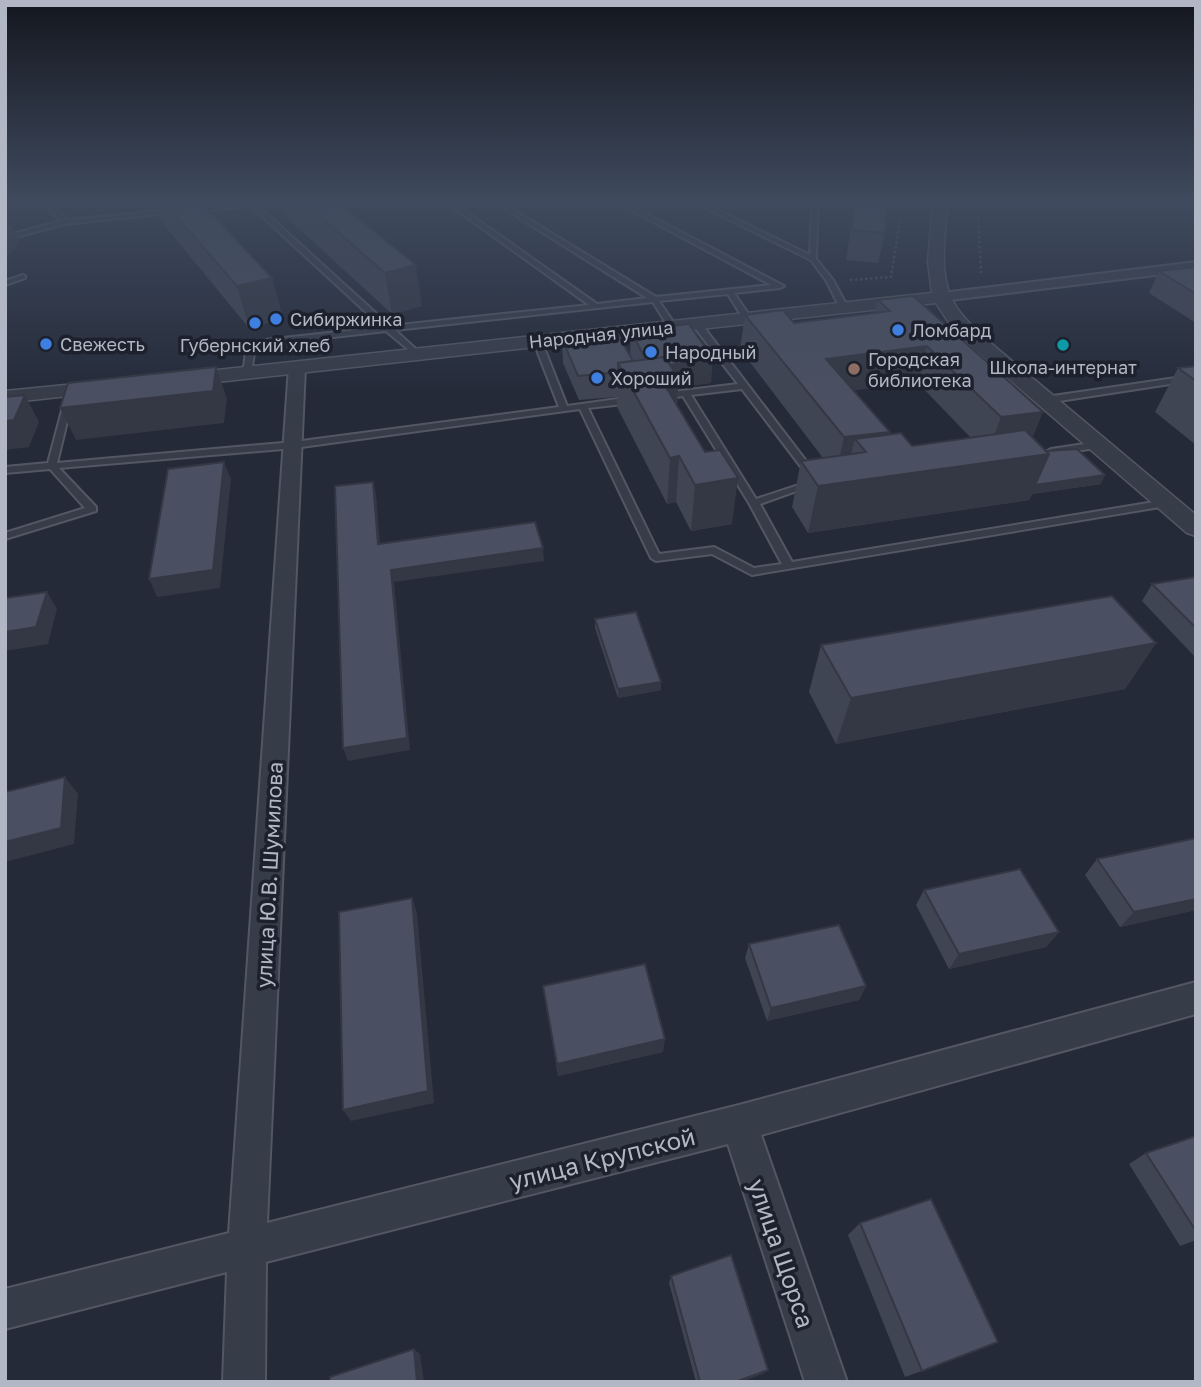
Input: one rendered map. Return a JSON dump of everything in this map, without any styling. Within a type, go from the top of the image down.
[{"type":"street","points":[[938,266],[942,297],[959,322],[980,344],[1196,528]]},
{"type":"street","name":"Народная улица","points":[[166,381],[537,340],[613,337],[696,323],[747,318],[802,317],[844,308],[1196,266]]},
{"type":"street","name":"улица Ю.В. Шумилова","points":[[244,1382],[247,1248],[297,368]]},
{"type":"street","points":[[5,397],[125,385]]},
{"type":"street","name":"улица Крупской","points":[[5,1309],[739,1124],[1193,1004]]},
{"type":"street","name":"улица Щорса","points":[[739,1124],[826,1382]]},
{"type":"lane","points":[[319,266],[416,354]]},
{"type":"lane","points":[[539,266],[596,306]]},
{"type":"lane","points":[[600,266],[655,300],[672,326]]},
{"type":"lane","points":[[201,349],[780,286],[741,266]]},
{"type":"lane","points":[[818,266],[830,281],[844,308]]},
{"type":"lane","points":[[5,283],[23,277]]},
{"type":"lane","points":[[730,292],[747,318]]},
{"type":"lane","points":[[696,323],[818,482],[754,503]]},
{"type":"lane","points":[[537,340],[564,409]]},
{"type":"lane","points":[[247,373],[251,343]]},
{"type":"lane","points":[[1046,400],[1196,377]]},
{"type":"lane","points":[[659,397],[743,386]]},
{"type":"lane","points":[[52,466],[70,391]]},
{"type":"lane","points":[[685,393],[754,503],[789,566]]},
{"type":"lane","points":[[5,470],[294,445],[646,398]]},
{"type":"lane","points":[[583,407],[656,558],[714,550],[752,572],[1166,503]]},
{"type":"lane","points":[[1045,452],[1098,445]]},
{"type":"lane","points":[[5,536],[92,509],[52,466]]},
{"type":"path","points":[[891,277],[893,266]]},
{"type":"path","points":[[981,266],[981,273]]},
{"type":"building","points":[[219,266],[261,266],[272,278],[237,286]]},
{"type":"building","points":[[377,266],[413,266],[385,273]]},
{"type":"building","points":[[1196,267],[1196,294],[1159,271]]},
{"type":"building","points":[[913,296],[1043,412],[1001,417],[927,346],[826,359],[890,432],[844,437],[745,315],[783,310],[794,323],[890,311],[878,300]]},
{"type":"building","points":[[689,324],[713,359],[669,365],[665,357],[646,360],[631,331]]},
{"type":"building","points":[[617,333],[633,361],[618,363],[618,372],[578,376],[562,339]]},
{"type":"building","points":[[665,357],[679,380],[663,382],[705,452],[720,450],[738,478],[695,485],[679,456],[670,458],[618,363]]},
{"type":"building","points":[[1196,366],[1196,381],[1178,368]]},
{"type":"building","points":[[216,367],[213,391],[60,408],[68,383]]},
{"type":"building","points":[[25,395],[14,420],[5,421],[5,397]]},
{"type":"building","points":[[1025,430],[1049,454],[818,486],[801,461],[866,452],[855,439],[901,433],[912,446]]},
{"type":"building","points":[[1077,449],[1105,475],[1035,485],[1049,454],[1046,451]]},
{"type":"building","points":[[224,462],[213,570],[149,579],[168,469]]},
{"type":"building","points":[[373,482],[378,544],[535,522],[543,548],[391,570],[407,738],[343,748],[335,486]]},
{"type":"building","points":[[1196,577],[1196,628],[1152,584]]},
{"type":"building","points":[[47,592],[36,627],[5,632],[5,598]]},
{"type":"building","points":[[1112,596],[1156,643],[851,698],[821,645]]},
{"type":"building","points":[[636,612],[661,682],[618,689],[595,619]]},
{"type":"building","points":[[65,777],[61,828],[5,842],[5,792]]},
{"type":"building","points":[[1196,838],[1196,899],[1134,912],[1097,859]]},
{"type":"building","points":[[1020,869],[1059,932],[959,954],[924,890]]},
{"type":"building","points":[[412,898],[428,1091],[343,1110],[339,912]]},
{"type":"building","points":[[839,925],[866,986],[771,1008],[749,944]]},
{"type":"building","points":[[645,964],[665,1039],[557,1064],[543,986]]},
{"type":"building","points":[[1196,1136],[1196,1231],[1146,1153]]},
{"type":"building","points":[[931,1199],[998,1342],[922,1371],[860,1223]]},
{"type":"building","points":[[731,1255],[768,1370],[735,1382],[700,1382],[671,1276]]},
{"type":"building","points":[[414,1349],[417,1382],[330,1382],[330,1377]]},
{"type":"place","name":"Сибиржинка","points":[[276,319]]},
{"type":"place","name":"Губернский хлеб","points":[[255,323]]},
{"type":"place","name":"Ломбард","points":[[898,330]]},
{"type":"place","name":"Свежесть","points":[[46,344]]},
{"type":"place","name":"Школа-интернат","points":[[1063,345]]},
{"type":"place","name":"Народный","points":[[651,352]]},
{"type":"place","name":"Городская библиотека","points":[[854,369]]},
{"type":"place","name":"Хороший","points":[[597,378]]}]
